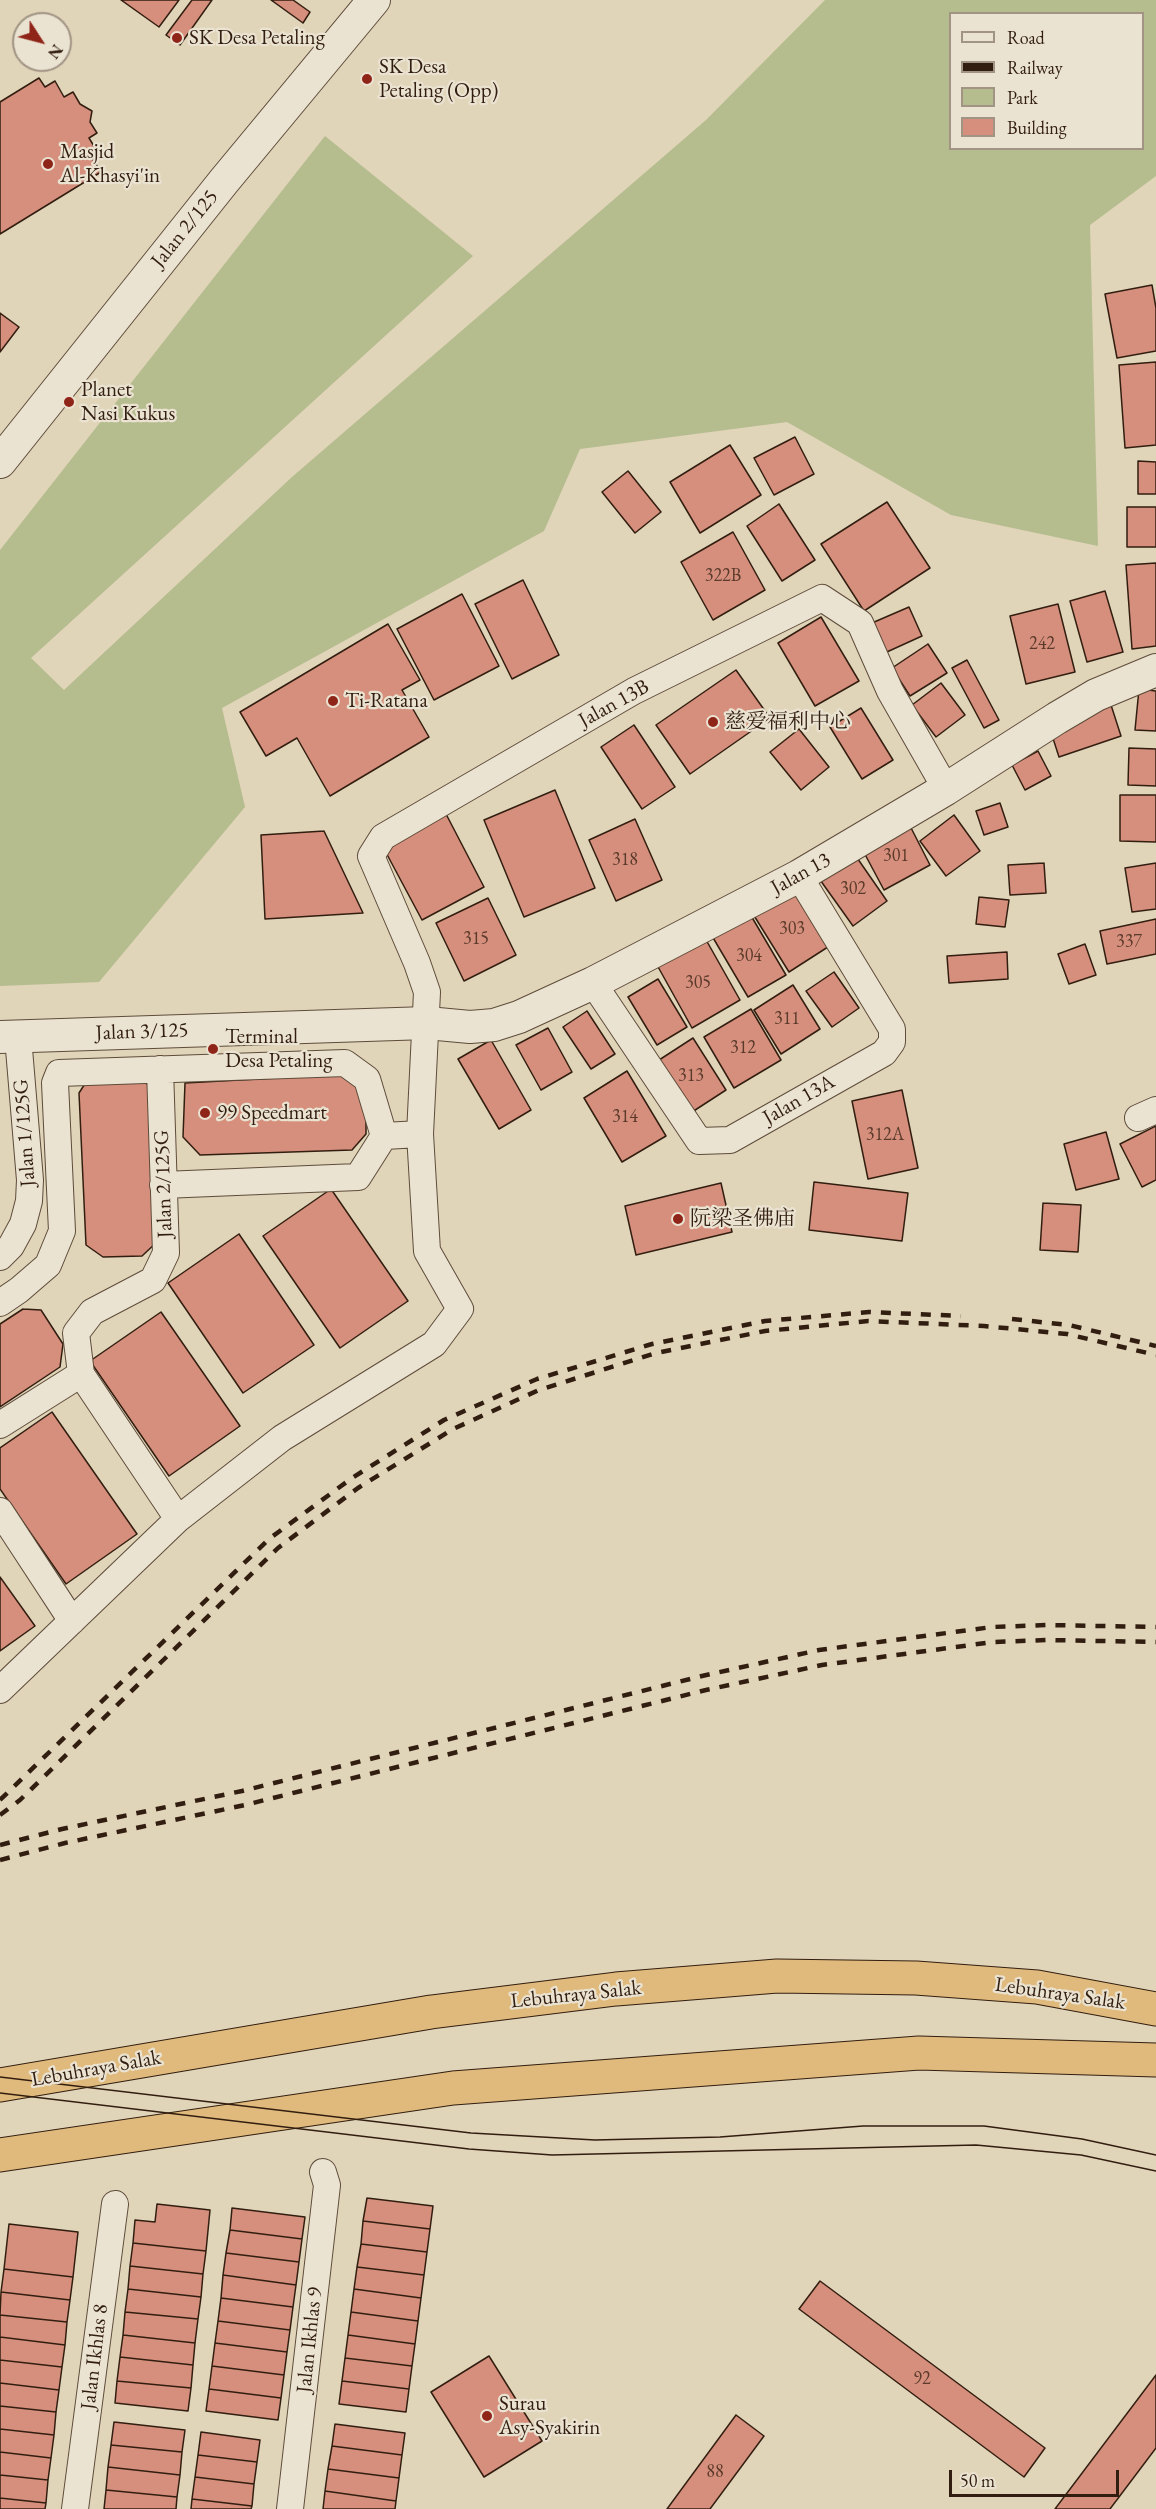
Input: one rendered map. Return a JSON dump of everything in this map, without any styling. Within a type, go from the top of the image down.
[{"type":"highway","name":"Lebuhraya Salak","points":[[0,2085],[431,2012],[616,1989],[777,1976],[916,1978],[1037,1987],[1156,2009]]},
{"type":"highway","points":[[0,2155],[453,2088],[919,2053],[1156,2060]]},
{"type":"street","name":"Jalan 2/125","points":[[0,462],[217,189],[374,0]]},
{"type":"street","name":"Jalan 13B","points":[[427,1023],[426,992],[417,963],[371,855],[383,837],[634,691],[822,598],[860,623],[890,691],[946,789]]},
{"type":"street","name":"Jalan 13","points":[[427,1023],[470,1027],[494,1025],[519,1017],[593,983],[799,876],[946,789],[1087,701],[1156,670]]},
{"type":"street","name":"Jalan 13A","points":[[593,983],[699,1141],[730,1140],[884,1053],[892,1042],[892,1029],[799,876]]},
{"type":"street","name":"Jalan 3/125","points":[[9,1037],[427,1023]]},
{"type":"street","points":[[0,1690],[178,1519],[282,1438],[434,1344],[460,1309],[427,1251],[420,1134],[427,1023]]},
{"type":"street","name":"Jalan 1/125G","points":[[0,1257],[11,1246],[23,1224],[30,1190],[9,1037]]},
{"type":"street","points":[[0,1303],[19,1290],[48,1264],[62,1231],[56,1077],[64,1072],[345,1063],[367,1079],[384,1136],[358,1177],[163,1185]]},
{"type":"street","name":"Jalan 2/125G","points":[[81,1374],[76,1333],[92,1312],[153,1280],[166,1252],[160,1068]]},
{"type":"street","points":[[384,1136],[420,1134]]},
{"type":"street","points":[[0,1425],[81,1374],[178,1519]]},
{"type":"street","points":[[0,1511],[72,1621]]},
{"type":"street","name":"Jalan Ikhlas 9","points":[[290,2509],[327,2186],[323,2172]]},
{"type":"street","name":"Jalan Ikhlas 8","points":[[75,2509],[115,2204]]},
{"type":"green space","points":[[825,0],[1156,0],[1156,176],[1090,225],[1098,546],[951,515],[787,422],[580,449],[544,531],[222,708],[245,807],[99,982],[0,986],[0,550],[325,136],[473,256],[31,658],[64,690],[292,477],[706,120]]},
{"type":"building","points":[[121,0],[179,0],[159,27]]},
{"type":"building","points":[[192,0],[212,0],[180,45],[166,35]]},
{"type":"building","points":[[271,0],[293,0],[310,12],[303,23]]},
{"type":"building","name":"Masjid Al-Khasyi'in","points":[[39,78],[45,87],[55,81],[64,97],[73,92],[80,104],[92,111],[90,122],[97,133],[89,138],[97,151],[90,155],[101,172],[0,234],[0,102]]},
{"type":"building","points":[[1152,285],[1156,308],[1156,351],[1117,358],[1105,294]]},
{"type":"building","points":[[0,313],[19,327],[0,352]]},
{"type":"building","points":[[1156,362],[1156,445],[1125,448],[1119,365]]},
{"type":"building","points":[[795,437],[814,474],[774,495],[754,458]]},
{"type":"building","points":[[730,445],[761,495],[700,533],[670,482]]},
{"type":"building","points":[[1138,461],[1156,462],[1156,494],[1138,494]]},
{"type":"building","points":[[628,471],[661,512],[635,533],[602,492]]},
{"type":"building","points":[[887,502],[930,568],[864,611],[821,544]]},
{"type":"building","points":[[779,504],[815,560],[782,581],[747,526]]},
{"type":"building","points":[[1127,507],[1156,507],[1156,547],[1127,547]]},
{"type":"building","points":[[733,532],[765,590],[713,620],[681,562]]},
{"type":"building","points":[[1156,563],[1156,646],[1132,649],[1126,565]]},
{"type":"building","points":[[523,580],[559,655],[512,679],[475,604]]},
{"type":"building","points":[[1105,591],[1123,652],[1087,662],[1070,601]]},
{"type":"building","points":[[462,594],[499,666],[434,700],[397,629]]},
{"type":"building","points":[[1058,604],[1075,672],[1026,684],[1010,616]]},
{"type":"building","points":[[909,607],[922,636],[878,656],[865,626]]},
{"type":"building","points":[[821,617],[859,681],[815,706],[778,643]]},
{"type":"building","name":"Ti-Ratana","points":[[388,624],[420,680],[402,690],[429,737],[330,796],[297,738],[266,756],[240,712]]},
{"type":"building","points":[[928,644],[947,673],[910,696],[892,668]]},
{"type":"building","points":[[967,660],[999,720],[984,728],[952,668]]},
{"type":"building","name":"慈爱福利中心","points":[[736,670],[770,718],[690,774],[656,725]]},
{"type":"building","points":[[941,683],[965,715],[936,737],[912,705]]},
{"type":"building","points":[[1139,689],[1156,691],[1156,731],[1135,730]]},
{"type":"building","points":[[1111,705],[1121,736],[1059,757],[1049,726]]},
{"type":"building","points":[[861,708],[893,760],[862,779],[830,727]]},
{"type":"building","points":[[634,725],[675,787],[642,809],[601,747]]},
{"type":"building","points":[[799,729],[829,767],[801,790],[770,752]]},
{"type":"building","points":[[1129,748],[1156,749],[1156,786],[1128,785]]},
{"type":"building","points":[[1038,751],[1051,776],[1025,790],[1012,765]]},
{"type":"building","points":[[555,790],[595,888],[524,917],[484,820]]},
{"type":"building","points":[[1120,795],[1156,795],[1156,842],[1120,841]]},
{"type":"building","points":[[1000,803],[1008,827],[984,835],[976,811]]},
{"type":"building","points":[[446,814],[484,887],[422,920],[383,847]]},
{"type":"building","points":[[954,815],[980,851],[946,876],[920,841]]},
{"type":"building","points":[[635,819],[662,880],[616,901],[589,840]]},
{"type":"building","points":[[908,822],[930,865],[884,890],[861,847]]},
{"type":"building","points":[[324,831],[363,913],[265,919],[261,835]]},
{"type":"building","points":[[853,852],[887,901],[853,926],[818,877]]},
{"type":"building","points":[[1044,863],[1046,893],[1010,895],[1008,865]]},
{"type":"building","points":[[1156,863],[1156,909],[1132,912],[1125,868]]},
{"type":"building","points":[[794,887],[831,945],[789,972],[753,914]]},
{"type":"building","points":[[979,897],[1009,900],[1005,927],[976,924]]},
{"type":"building","points":[[488,898],[516,955],[464,981],[436,923]]},
{"type":"building","points":[[750,914],[786,975],[748,997],[712,936]]},
{"type":"building","points":[[1156,919],[1156,954],[1107,964],[1100,931]]},
{"type":"building","points":[[705,938],[740,1000],[692,1028],[657,965]]},
{"type":"building","points":[[1085,944],[1096,975],[1069,984],[1058,954]]},
{"type":"building","points":[[1007,952],[1008,979],[949,983],[947,956]]},
{"type":"building","points":[[834,972],[859,1008],[832,1027],[806,991]]},
{"type":"building","points":[[658,979],[687,1027],[657,1045],[628,997]]},
{"type":"building","points":[[793,985],[820,1029],[781,1054],[754,1010]]},
{"type":"building","points":[[751,1009],[781,1060],[734,1088],[704,1037]]},
{"type":"building","points":[[587,1011],[615,1054],[591,1069],[563,1027]]},
{"type":"building","points":[[548,1028],[572,1072],[541,1090],[516,1045]]},
{"type":"building","points":[[693,1038],[726,1090],[689,1114],[656,1062]]},
{"type":"building","points":[[491,1040],[531,1110],[499,1129],[458,1059]]},
{"type":"building","points":[[627,1071],[666,1136],[622,1162],[584,1098]]},
{"type":"building","points":[[349,1074],[366,1089],[366,1134],[352,1150],[200,1155],[183,1137],[185,1083]]},
{"type":"building","points":[[90,1076],[140,1076],[155,1093],[158,1241],[142,1256],[103,1257],[86,1245],[79,1093]]},
{"type":"building","points":[[902,1090],[918,1168],[868,1179],[852,1101]]},
{"type":"building","points":[[1156,1126],[1156,1180],[1142,1187],[1120,1144]]},
{"type":"building","points":[[1106,1132],[1119,1179],[1076,1190],[1064,1144]]},
{"type":"building","points":[[814,1182],[908,1193],[902,1241],[809,1230]]},
{"type":"building","name":"阮梁圣佛庙","points":[[721,1183],[732,1232],[636,1255],[625,1206]]},
{"type":"building","points":[[331,1189],[408,1301],[340,1348],[263,1236]]},
{"type":"building","points":[[1043,1203],[1081,1205],[1078,1252],[1040,1250]]},
{"type":"building","points":[[239,1234],[314,1345],[243,1393],[168,1283]]},
{"type":"building","points":[[23,1309],[41,1310],[63,1344],[60,1367],[0,1407],[0,1324]]},
{"type":"building","points":[[161,1312],[240,1426],[169,1476],[90,1361]]},
{"type":"building","points":[[52,1412],[137,1534],[66,1584],[0,1489],[0,1448]]},
{"type":"building","points":[[0,1577],[35,1626],[0,1651]]},
{"type":"building","points":[[367,2198],[433,2206],[430,2229],[363,2221]]},
{"type":"building","points":[[157,2204],[210,2210],[206,2251],[133,2243],[135,2220],[155,2222]]},
{"type":"building","points":[[232,2208],[305,2217],[302,2239],[230,2230]]},
{"type":"building","points":[[363,2221],[430,2229],[427,2252],[361,2244]]},
{"type":"building","points":[[9,2224],[78,2232],[73,2277],[4,2269]]},
{"type":"building","points":[[230,2230],[302,2239],[299,2262],[226,2253]]},
{"type":"building","points":[[133,2243],[206,2251],[203,2274],[130,2266]]},
{"type":"building","points":[[361,2244],[427,2252],[424,2275],[357,2267]]},
{"type":"building","points":[[226,2253],[299,2262],[296,2285],[223,2275]]},
{"type":"building","points":[[130,2266],[203,2274],[201,2297],[128,2289]]},
{"type":"building","points":[[357,2267],[424,2275],[421,2298],[354,2289]]},
{"type":"building","points":[[4,2269],[73,2277],[70,2300],[1,2292]]},
{"type":"building","points":[[223,2275],[296,2285],[293,2307],[221,2298]]},
{"type":"building","points":[[820,2281],[1045,2448],[1024,2477],[799,2309]]},
{"type":"building","points":[[128,2289],[201,2297],[198,2319],[125,2312]]},
{"type":"building","points":[[354,2289],[421,2298],[418,2321],[351,2312]]},
{"type":"building","points":[[1,2292],[70,2300],[67,2322],[0,2315]]},
{"type":"building","points":[[221,2298],[293,2307],[290,2330],[218,2321]]},
{"type":"building","points":[[125,2312],[198,2319],[195,2343],[123,2335]]},
{"type":"building","points":[[351,2312],[418,2321],[415,2344],[348,2335]]},
{"type":"building","points":[[0,2315],[67,2322],[65,2345],[0,2337]]},
{"type":"building","points":[[218,2321],[290,2330],[287,2352],[215,2343]]},
{"type":"building","points":[[123,2335],[195,2343],[193,2365],[120,2357]]},
{"type":"building","points":[[348,2335],[415,2344],[412,2366],[345,2358]]},
{"type":"building","points":[[0,2337],[65,2345],[62,2367],[0,2360]]},
{"type":"building","points":[[215,2343],[287,2352],[284,2375],[212,2366]]},
{"type":"building","name":"Surau Asy-Syakirin","points":[[489,2356],[542,2441],[484,2477],[431,2392]]},
{"type":"building","points":[[120,2357],[193,2365],[191,2388],[117,2381]]},
{"type":"building","points":[[345,2358],[412,2366],[409,2389],[342,2381]]},
{"type":"building","points":[[0,2360],[62,2367],[59,2390],[0,2383]]},
{"type":"building","points":[[212,2366],[284,2375],[281,2398],[209,2389]]},
{"type":"building","points":[[1156,2375],[1156,2448],[1110,2509],[1055,2509]]},
{"type":"building","points":[[117,2381],[191,2388],[188,2411],[115,2403]]},
{"type":"building","points":[[342,2381],[409,2389],[406,2412],[339,2404]]},
{"type":"building","points":[[0,2383],[59,2390],[56,2412],[0,2406]]},
{"type":"building","points":[[209,2389],[281,2398],[278,2420],[206,2411]]},
{"type":"building","points":[[0,2406],[56,2412],[54,2435],[0,2429]]},
{"type":"building","points":[[736,2415],[764,2436],[710,2509],[667,2509]]},
{"type":"building","points":[[114,2422],[185,2430],[182,2452],[111,2445]]},
{"type":"building","points":[[335,2424],[405,2433],[402,2455],[332,2446]]},
{"type":"building","points":[[0,2429],[54,2435],[51,2458],[0,2452]]},
{"type":"building","points":[[201,2432],[260,2440],[257,2462],[198,2455]]},
{"type":"building","points":[[111,2445],[182,2452],[180,2475],[108,2467]]},
{"type":"building","points":[[332,2446],[402,2455],[399,2478],[328,2469]]},
{"type":"building","points":[[0,2452],[51,2458],[48,2480],[0,2475]]},
{"type":"building","points":[[198,2455],[257,2462],[254,2484],[195,2477]]},
{"type":"building","points":[[108,2467],[180,2475],[177,2497],[106,2490]]},
{"type":"building","points":[[328,2469],[399,2478],[396,2501],[325,2491]]},
{"type":"building","points":[[0,2475],[48,2480],[46,2503],[0,2498]]},
{"type":"building","points":[[195,2477],[254,2484],[252,2506],[192,2499]]},
{"type":"building","points":[[106,2490],[177,2497],[176,2509],[104,2509]]},
{"type":"building","points":[[325,2491],[396,2501],[395,2509],[323,2509]]},
{"type":"building","points":[[0,2498],[46,2503],[45,2509],[0,2509]]},
{"type":"building","points":[[192,2499],[252,2506],[251,2509],[191,2509]]},
{"type":"tram line","points":[[0,2077],[471,2133],[595,2140],[720,2137],[863,2126],[984,2126],[1082,2139],[1156,2155]]},
{"type":"tram line","points":[[0,2093],[469,2149],[552,2155],[976,2145],[1081,2155],[1156,2171]]},
{"type":"railway","points":[[0,1800],[269,1539],[352,1478],[444,1420],[537,1379],[652,1344],[765,1321],[869,1312],[961,1316]]},
{"type":"railway","points":[[1012,1319],[1069,1325],[1156,1346]]},
{"type":"railway","points":[[0,1815],[20,1800],[278,1548],[358,1488],[453,1429],[539,1390],[656,1353],[765,1331],[868,1321],[984,1326],[1067,1334],[1156,1355]]},
{"type":"railway","points":[[0,1845],[62,1829],[242,1791],[702,1676],[819,1650],[992,1627],[1047,1625],[1156,1627]]},
{"type":"railway","points":[[0,1860],[65,1843],[245,1805],[706,1690],[822,1665],[993,1642],[1047,1640],[1156,1642]]},
{"type":"place","name":"SK Desa Petaling","points":[[177,38]]},
{"type":"place","name":"SK Desa Petaling (Opp)","points":[[367,79]]},
{"type":"place","name":"Masjid Al-Khasyi'in","points":[[48,164]]},
{"type":"place","name":"Planet Nasi Kukus","points":[[69,402]]},
{"type":"place","name":"Ti-Ratana","points":[[333,701]]},
{"type":"place","name":"慈爱福利中心","points":[[713,722]]},
{"type":"place","name":"Terminal Desa Petaling","points":[[213,1049]]},
{"type":"place","name":"99 Speedmart","points":[[205,1113]]},
{"type":"place","name":"阮梁圣佛庙","points":[[678,1219]]},
{"type":"place","name":"Surau Asy-Syakirin","points":[[487,2416]]}]
